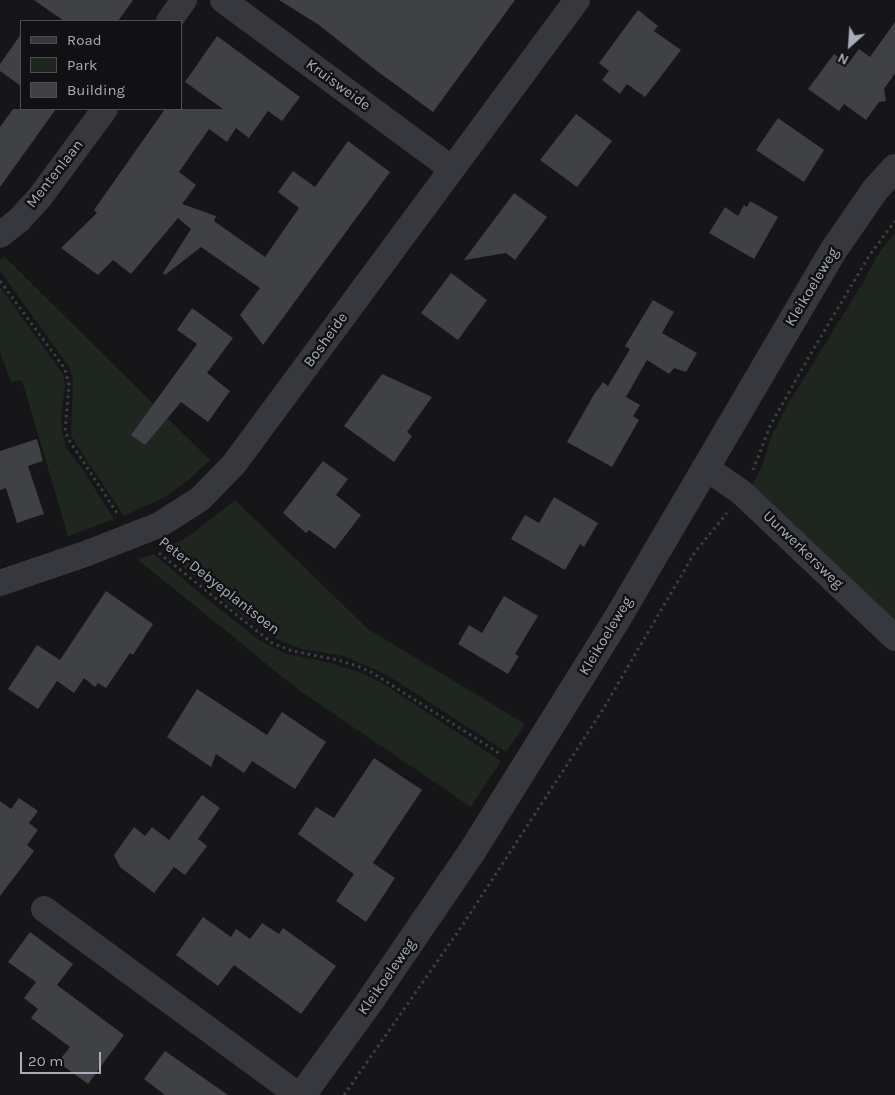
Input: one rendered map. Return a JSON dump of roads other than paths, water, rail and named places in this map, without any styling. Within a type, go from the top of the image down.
[{"type":"street","points":[[169,20],[184,0]]},
{"type":"street","name":"Bosheide","points":[[0,583],[132,537],[174,517],[200,499],[234,464],[576,0]]},
{"type":"street","name":"Kruisweide","points":[[240,5],[452,169]]},
{"type":"street","name":"Mentenlaan","points":[[0,235],[19,220],[40,197],[104,110]]},
{"type":"street","name":"Kleikoeleweg","points":[[302,1095],[432,913],[616,619],[833,251],[875,190],[895,168]]},
{"type":"street","name":"Uurwerkersweg","points":[[706,468],[741,492],[895,638]]},
{"type":"street","points":[[44,909],[298,1095]]}]
